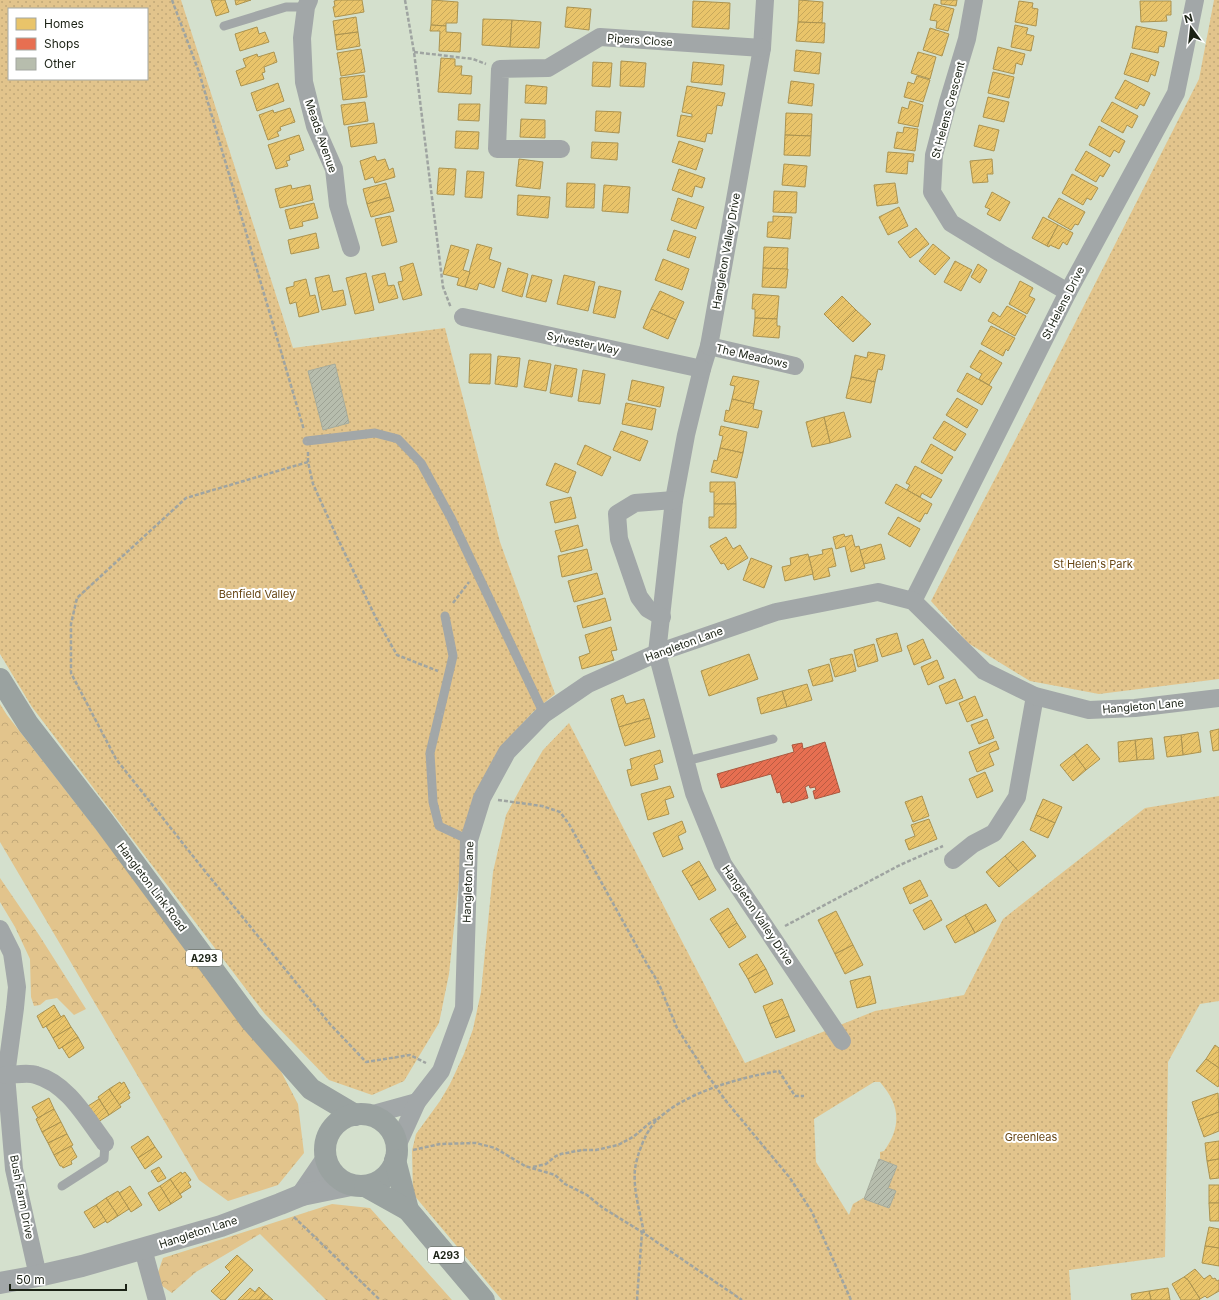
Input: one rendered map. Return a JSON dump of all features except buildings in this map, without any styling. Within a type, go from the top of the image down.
[{"type":"highway","name":"Hangleton Link Road","points":[[0,679],[28,724],[104,822],[251,1021],[311,1090],[328,1134]]},
{"type":"highway","name":"Hangleton Link Road","points":[[311,1090],[362,1115]]},
{"type":"highway","points":[[362,1115],[384,1122],[392,1133],[401,1152],[389,1172],[378,1181],[358,1185],[340,1180],[332,1171],[326,1160],[325,1147],[328,1134],[335,1125],[344,1118],[362,1115]]},
{"type":"highway","name":"A293","points":[[401,1152],[408,1210]]},
{"type":"highway","name":"A293","points":[[358,1185],[408,1210],[484,1300]]},
{"type":"street","name":"Hangleton Valley Drive","points":[[765,0],[762,48],[709,346],[702,368],[686,435],[674,500],[657,652],[694,793],[723,864],[842,1041]]},
{"type":"street","name":"St Helens Crescent","points":[[974,0],[967,39],[934,155],[932,192],[951,223],[1068,292]]},
{"type":"street","name":"St Helens Drive","points":[[913,600],[1068,292],[1176,93],[1195,0]]},
{"type":"street","name":"Meads Avenue","points":[[308,3],[302,38],[304,82],[315,126],[334,169],[338,205],[350,248]]},
{"type":"street","name":"Pipers Close","points":[[500,69],[548,68],[600,37],[762,48]]},
{"type":"street","points":[[500,69],[497,148],[560,149]]},
{"type":"street","name":"Sylvester Way","points":[[463,317],[702,368]]},
{"type":"street","name":"The Meadows","points":[[709,346],[795,366]]},
{"type":"street","points":[[662,617],[648,609],[638,597],[619,539],[617,514],[635,503],[674,500]]},
{"type":"street","name":"Hangleton Lane","points":[[401,1152],[417,1102],[441,1071],[464,1008],[469,840],[482,798],[507,752],[544,714],[588,684],[657,652],[776,612],[878,592],[913,600],[984,671],[1035,696],[1089,710],[1135,708],[1219,698]]},
{"type":"street","points":[[948,853],[973,844],[994,833],[1017,797],[1035,696]]},
{"type":"street","name":"Bush Farm Drive","points":[[0,929],[12,953],[16,987],[15,1008],[6,1076],[7,1170],[38,1276]]},
{"type":"street","points":[[6,1076],[35,1074],[53,1082],[72,1099],[105,1143]]},
{"type":"street","points":[[362,1115],[417,1102]]},
{"type":"street","points":[[302,1195],[326,1160]]},
{"type":"street","name":"Hangleton Lane","points":[[157,1300],[143,1249],[220,1226],[302,1195],[358,1185]]},
{"type":"street","points":[[0,1283],[82,1266],[143,1249]]},
{"type":"lane","points":[[224,26],[286,7],[308,3]]},
{"type":"lane","points":[[308,441],[375,433],[398,439],[421,463],[451,518],[544,714]]},
{"type":"lane","points":[[445,616],[453,656],[430,753],[433,802],[439,826],[469,840]]},
{"type":"lane","points":[[686,762],[773,739]]},
{"type":"lane","points":[[62,1186],[104,1159],[105,1143]]},
{"type":"path","points":[[172,0],[199,72],[308,441],[308,462],[313,484],[337,538],[396,655],[448,676]]},
{"type":"path","points":[[405,0],[414,52],[443,287],[452,312],[463,317]]},
{"type":"path","points":[[414,52],[473,59],[500,69]]},
{"type":"path","points":[[308,462],[186,498],[77,598],[71,624],[71,674],[116,759],[204,870],[330,1024],[366,1062],[410,1055],[441,1071]]},
{"type":"path","points":[[454,603],[476,572]]},
{"type":"path","points":[[482,798],[542,806],[560,812],[569,824],[659,984],[677,1028],[726,1101],[790,1178],[812,1212],[851,1300]]},
{"type":"path","points":[[770,934],[900,865],[948,853]]},
{"type":"path","points":[[531,1168],[546,1164],[561,1154],[582,1150],[596,1150],[618,1145],[633,1137],[651,1122],[684,1101],[716,1086],[755,1074],[779,1071],[795,1096],[804,1096]]},
{"type":"path","points":[[638,1300],[643,1232],[636,1191],[635,1168],[646,1133],[655,1122],[672,1109]]},
{"type":"path","points":[[401,1152],[440,1144],[476,1143],[494,1148],[525,1166],[555,1175],[565,1184],[587,1195],[603,1208],[643,1232],[742,1300]]},
{"type":"path","points":[[280,1204],[380,1300]]},
{"type":"green space","name":"Benfield Valley","points":[[0,0],[181,0],[293,348],[445,328],[500,542],[555,694],[533,712],[499,749],[460,870],[449,974],[439,1023],[404,1081],[372,1095],[329,1080],[265,1014],[32,707],[0,654]]},
{"type":"green space","name":"St Helen's Park","points":[[1214,0],[1219,0],[1219,679],[1099,694],[1030,681],[968,643],[931,601],[1033,406],[1199,79]]},
{"type":"green space","points":[[0,704],[274,1058],[298,1104],[304,1153],[278,1185],[228,1201],[199,1180],[0,842]]},
{"type":"green space","name":"Greenleas","points":[[569,723],[745,1063],[875,1011],[964,995],[1003,919],[1145,808],[1219,796],[1219,1001],[1200,1004],[1168,1062],[1165,1257],[1069,1270],[1071,1300],[502,1300],[413,1194],[412,1151],[416,1134],[440,1101],[450,1084],[464,1054],[473,1029],[481,992],[493,872],[506,815],[543,750]],"holes":[[[874,1082],[880,1082],[892,1099],[895,1107],[896,1124],[894,1133],[884,1151],[880,1152],[880,1160],[865,1197],[853,1204],[849,1215],[816,1162],[814,1119]]]},
{"type":"green space","points":[[0,878],[39,935],[86,1009],[74,1015],[57,998],[46,1000],[40,1005],[34,1006],[31,997],[30,959],[15,927],[0,902]]},
{"type":"green space","points":[[332,1204],[370,1208],[452,1300],[326,1300],[260,1234],[196,1272],[172,1293],[155,1281],[163,1258]]}]
